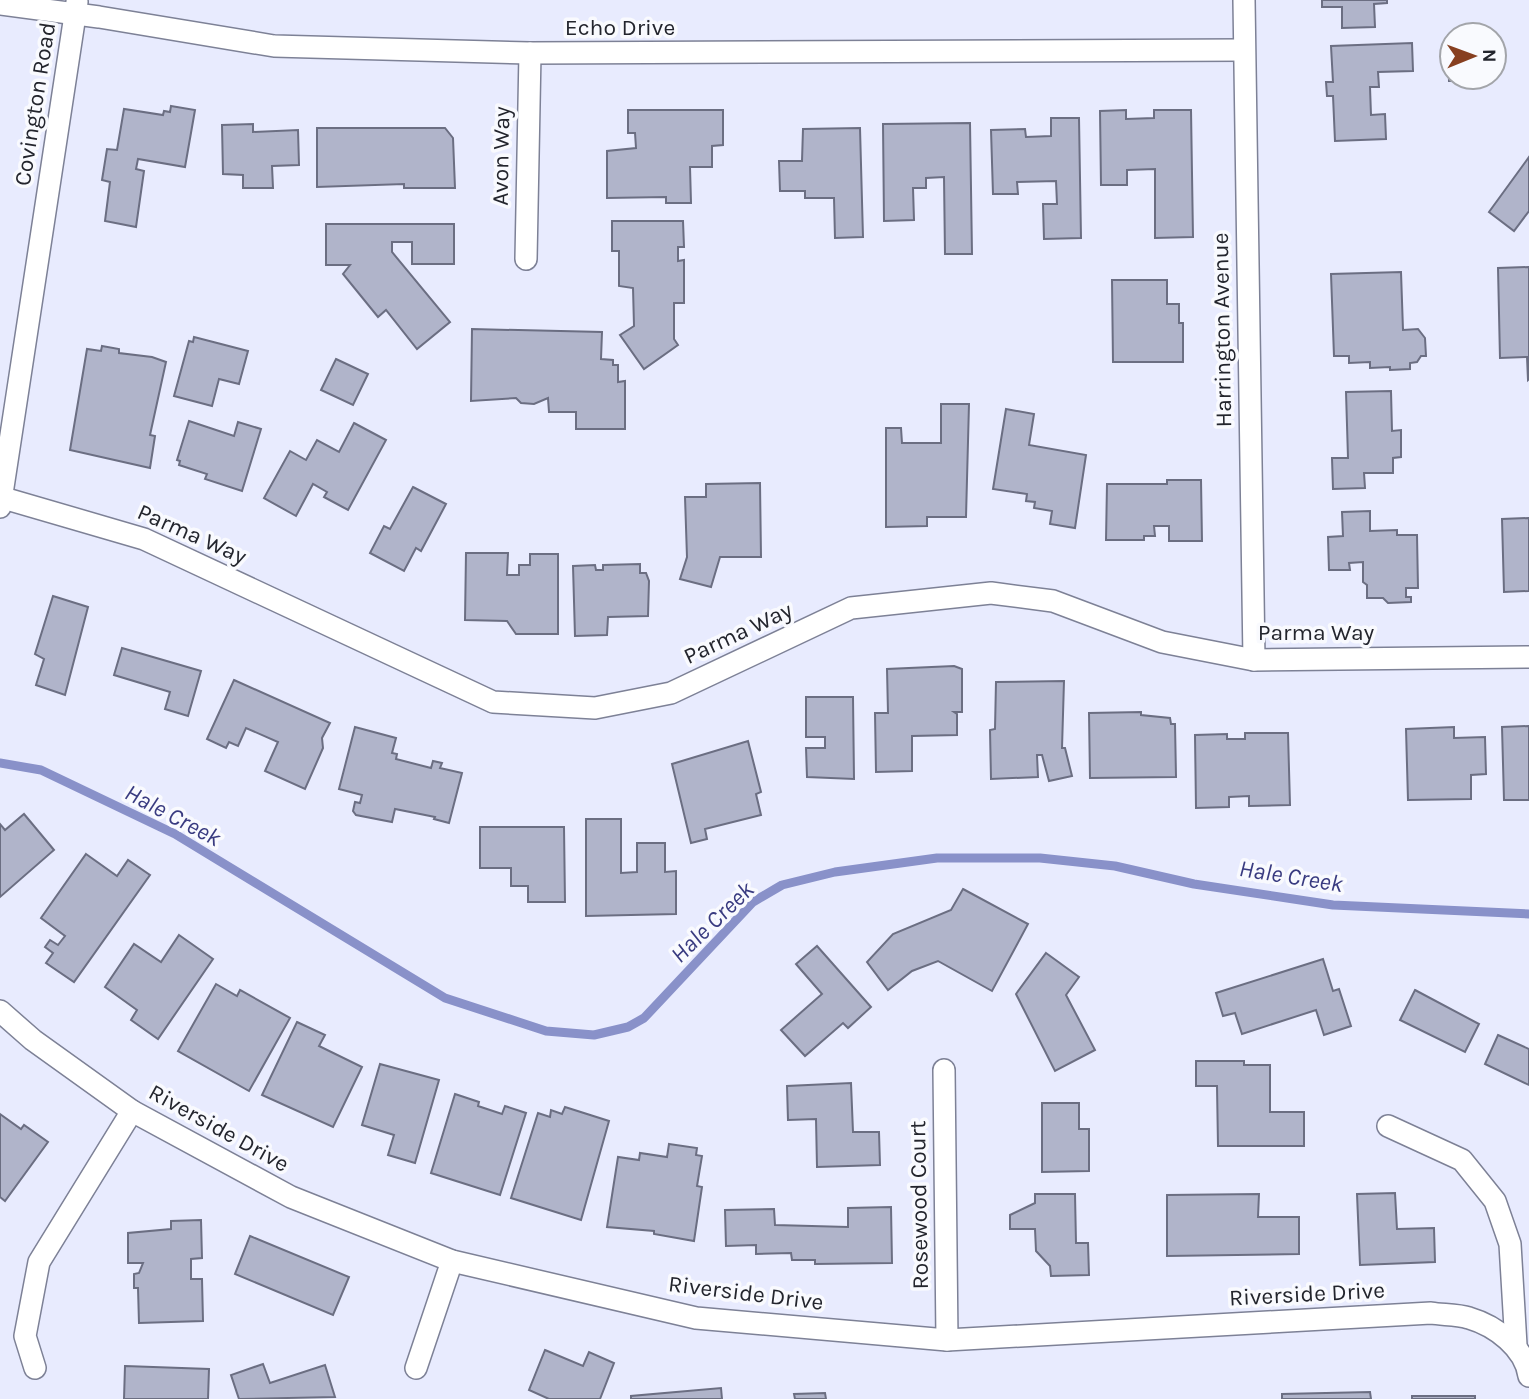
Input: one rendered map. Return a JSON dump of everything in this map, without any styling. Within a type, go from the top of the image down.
[{"type":"street","name":"Harrington Avenue","points":[[1244,0],[1254,660]]},
{"type":"street","name":"Echo Drive","points":[[0,4],[76,7],[274,46],[530,53],[1244,50]]},
{"type":"street","name":"Covington Road","points":[[1,500],[76,7]]},
{"type":"street","name":"Avon Way","points":[[526,260],[530,53]]},
{"type":"street","name":"Parma Way","points":[[1,500],[144,539],[493,702],[595,708],[671,693],[851,608],[991,593],[1053,601],[1162,642],[1254,660],[1529,657]]},
{"type":"street","name":"Riverside Drive","points":[[0,1011],[33,1040],[132,1111],[291,1197],[452,1261],[696,1318],[947,1340],[1431,1313],[1470,1318],[1516,1345]]},
{"type":"street","name":"Rosewood Court","points":[[944,1070],[947,1340]]},
{"type":"street","points":[[35,1368],[25,1336],[39,1262],[132,1111]]},
{"type":"street","points":[[1388,1126],[1462,1160],[1495,1201],[1510,1244],[1516,1345],[1528,1367],[1529,1376]]},
{"type":"street","points":[[416,1368],[452,1261]]},
{"type":"building","points":[[1322,0],[1387,0],[1387,3],[1374,4],[1375,27],[1342,28],[1342,7],[1322,7]]},
{"type":"building","points":[[1412,43],[1413,71],[1378,72],[1379,87],[1370,87],[1371,115],[1385,114],[1386,139],[1335,141],[1333,96],[1327,96],[1326,82],[1333,82],[1331,46]]},
{"type":"building","points":[[171,106],[195,110],[185,167],[138,159],[136,169],[144,171],[136,227],[105,221],[110,182],[102,180],[107,149],[117,150],[124,109],[163,115],[164,111],[170,112]]},
{"type":"building","points":[[628,110],[723,110],[723,145],[712,146],[712,167],[690,167],[691,203],[666,203],[666,197],[607,198],[607,151],[636,148],[635,133],[628,133]]},
{"type":"building","points":[[1126,110],[1126,119],[1154,118],[1154,110],[1191,110],[1193,237],[1155,238],[1155,169],[1127,170],[1127,185],[1101,185],[1100,111]]},
{"type":"building","points":[[1051,118],[1079,118],[1081,238],[1044,239],[1043,204],[1057,204],[1056,181],[1017,182],[1018,194],[993,194],[991,130],[1025,129],[1026,137],[1051,136]]},
{"type":"building","points":[[970,123],[972,254],[945,254],[944,177],[926,178],[926,188],[913,188],[914,220],[884,221],[883,124]]},
{"type":"building","points":[[253,124],[253,132],[298,130],[299,165],[272,166],[273,188],[243,188],[243,175],[223,174],[222,125]]},
{"type":"building","points":[[317,128],[445,128],[453,138],[455,188],[404,188],[404,184],[317,187]]},
{"type":"building","points":[[860,128],[863,237],[835,238],[834,198],[805,198],[805,191],[780,191],[779,161],[802,161],[803,129]]},
{"type":"building","points":[[1529,157],[1529,211],[1514,231],[1489,212]]},
{"type":"building","points":[[612,221],[683,221],[684,247],[678,247],[678,261],[684,260],[684,303],[674,303],[674,339],[678,345],[644,369],[620,335],[634,326],[633,288],[619,286],[619,251],[612,251]]},
{"type":"building","points":[[326,224],[454,224],[454,264],[412,264],[412,242],[392,242],[392,252],[450,322],[417,349],[386,310],[378,317],[343,274],[350,265],[326,265]]},
{"type":"building","points":[[1529,267],[1528,380],[1527,357],[1500,358],[1498,268]]},
{"type":"building","points":[[1401,272],[1403,330],[1418,329],[1425,338],[1426,356],[1410,363],[1410,369],[1390,370],[1390,367],[1370,368],[1370,362],[1349,363],[1349,356],[1334,356],[1331,274]]},
{"type":"building","points":[[1112,280],[1167,280],[1167,304],[1179,304],[1179,323],[1183,323],[1183,362],[1113,362]]},
{"type":"building","points":[[472,329],[602,332],[601,359],[613,360],[613,365],[618,365],[618,382],[625,381],[625,429],[576,429],[576,412],[549,412],[548,398],[534,404],[521,403],[516,398],[471,401]]},
{"type":"building","points":[[194,337],[248,351],[239,384],[219,379],[212,406],[174,396],[189,341],[193,342]]},
{"type":"building","points":[[102,346],[119,349],[119,353],[152,357],[166,362],[150,435],[155,436],[150,468],[70,450],[87,349],[101,351]]},
{"type":"building","points":[[336,359],[368,374],[353,405],[321,390]]},
{"type":"building","points":[[1391,391],[1392,431],[1401,430],[1401,457],[1393,458],[1393,473],[1364,473],[1365,488],[1333,489],[1332,458],[1348,458],[1346,392]]},
{"type":"building","points":[[941,404],[969,404],[966,517],[927,517],[927,526],[886,527],[886,428],[901,428],[902,443],[941,443]]},
{"type":"building","points":[[1006,409],[1034,414],[1029,445],[1086,455],[1075,528],[1050,524],[1052,511],[1034,508],[1035,502],[1026,501],[1027,494],[993,489]]},
{"type":"building","points":[[189,421],[234,436],[238,422],[261,429],[242,491],[205,479],[207,474],[179,465],[180,461],[177,460]]},
{"type":"building","points":[[354,423],[386,440],[348,510],[324,497],[327,492],[313,484],[296,516],[264,498],[290,451],[306,460],[317,440],[339,452]]},
{"type":"building","points":[[1167,480],[1201,480],[1202,541],[1169,541],[1169,526],[1154,526],[1155,536],[1144,536],[1144,540],[1106,540],[1107,484],[1167,484]]},
{"type":"building","points":[[760,483],[761,557],[720,557],[711,587],[680,579],[687,557],[685,497],[706,497],[706,484]]},
{"type":"building","points":[[413,487],[446,504],[421,551],[416,548],[404,571],[370,553],[384,526],[390,529]]},
{"type":"building","points":[[1370,511],[1370,531],[1397,530],[1397,535],[1417,535],[1418,588],[1406,588],[1406,597],[1411,597],[1411,602],[1388,603],[1383,598],[1367,598],[1367,585],[1363,582],[1363,562],[1349,563],[1350,570],[1329,570],[1328,537],[1343,536],[1342,512]]},
{"type":"building","points":[[1529,518],[1529,591],[1504,592],[1502,519]]},
{"type":"building","points":[[466,553],[508,553],[507,575],[519,575],[519,565],[530,565],[530,554],[558,554],[558,634],[516,634],[507,621],[465,620]]},
{"type":"building","points":[[640,564],[640,573],[646,573],[649,581],[648,616],[608,617],[607,635],[575,636],[573,566],[595,565],[596,570],[603,570],[603,565]]},
{"type":"building","points":[[53,596],[88,607],[65,695],[36,685],[44,659],[35,654]]},
{"type":"building","points":[[122,648],[201,671],[188,716],[165,709],[170,692],[114,675]]},
{"type":"building","points":[[954,666],[962,669],[962,712],[954,712],[957,714],[957,735],[912,736],[912,771],[876,772],[875,713],[888,713],[887,669]]},
{"type":"building","points":[[234,680],[330,723],[322,738],[323,748],[305,789],[265,771],[278,742],[246,728],[238,746],[229,742],[226,748],[207,739]]},
{"type":"building","points":[[1064,681],[1062,748],[1065,748],[1072,776],[1049,781],[1042,755],[1037,755],[1038,777],[991,779],[990,730],[995,729],[996,682]]},
{"type":"building","points":[[806,697],[853,697],[854,779],[807,777],[806,748],[825,748],[825,737],[806,737]]},
{"type":"building","points":[[1141,712],[1141,715],[1170,718],[1171,724],[1175,724],[1176,777],[1090,778],[1089,713]]},
{"type":"building","points":[[1529,726],[1529,800],[1504,800],[1502,727]]},
{"type":"building","points":[[355,727],[396,738],[392,753],[397,754],[396,759],[431,768],[433,761],[442,763],[440,768],[462,773],[449,823],[434,819],[435,817],[395,809],[392,822],[356,815],[353,811],[355,802],[360,803],[362,795],[339,789]]},
{"type":"building","points":[[1454,727],[1454,738],[1485,737],[1486,774],[1471,775],[1471,799],[1408,800],[1406,729]]},
{"type":"building","points":[[1245,733],[1288,733],[1290,805],[1249,806],[1249,796],[1229,797],[1229,807],[1196,808],[1195,735],[1227,734],[1227,739],[1245,739]]},
{"type":"building","points":[[748,741],[761,792],[756,794],[761,815],[705,829],[707,839],[691,843],[672,764]]},
{"type":"building","points":[[24,814],[54,850],[0,897],[0,824],[5,830]]},
{"type":"building","points":[[586,819],[621,819],[621,873],[637,872],[637,843],[665,843],[665,872],[676,871],[676,914],[586,916]]},
{"type":"building","points":[[480,827],[564,827],[565,902],[528,902],[528,886],[511,886],[511,868],[480,868]]},
{"type":"building","points":[[86,854],[117,876],[128,860],[150,875],[74,982],[46,963],[53,953],[45,947],[50,940],[58,945],[65,936],[41,918]]},
{"type":"building","points":[[963,889],[1028,924],[992,991],[938,961],[912,971],[888,990],[867,962],[893,934],[951,910]]},
{"type":"building","points":[[179,935],[213,959],[158,1039],[131,1020],[137,1010],[105,987],[134,944],[161,962]]},
{"type":"building","points":[[817,946],[871,1007],[848,1028],[843,1023],[805,1056],[781,1030],[822,994],[796,964]]},
{"type":"building","points":[[1046,953],[1079,977],[1066,995],[1095,1050],[1055,1071],[1016,994]]},
{"type":"building","points":[[1323,959],[1333,991],[1339,989],[1351,1026],[1324,1035],[1316,1010],[1242,1034],[1235,1013],[1223,1016],[1216,993]]},
{"type":"building","points":[[216,984],[237,996],[240,990],[290,1018],[249,1091],[178,1051]]},
{"type":"building","points":[[1415,990],[1479,1024],[1465,1052],[1400,1020]]},
{"type":"building","points":[[297,1022],[325,1035],[319,1046],[362,1067],[333,1127],[262,1095]]},
{"type":"building","points":[[1498,1035],[1529,1049],[1529,1085],[1485,1064]]},
{"type":"building","points":[[1196,1061],[1244,1061],[1244,1065],[1270,1065],[1270,1112],[1304,1112],[1304,1146],[1218,1146],[1217,1086],[1196,1086]]},
{"type":"building","points":[[380,1064],[439,1080],[415,1163],[388,1155],[394,1135],[362,1125]]},
{"type":"building","points":[[851,1083],[853,1132],[879,1132],[880,1165],[817,1167],[816,1119],[788,1120],[787,1086]]},
{"type":"building","points":[[455,1094],[502,1114],[505,1106],[526,1113],[500,1195],[431,1173]]},
{"type":"building","points":[[1042,1103],[1079,1103],[1079,1129],[1089,1129],[1089,1171],[1042,1172]]},
{"type":"building","points":[[565,1107],[609,1121],[581,1220],[511,1198],[538,1113],[550,1117],[551,1110],[562,1114]]},
{"type":"building","points":[[0,1114],[21,1129],[24,1125],[48,1142],[5,1201],[0,1197]]},
{"type":"building","points":[[669,1144],[697,1148],[696,1155],[702,1156],[697,1186],[702,1187],[694,1241],[654,1234],[654,1231],[607,1227],[618,1157],[639,1160],[640,1153],[667,1157]]},
{"type":"building","points":[[1395,1193],[1397,1229],[1434,1228],[1435,1262],[1360,1265],[1357,1194]]},
{"type":"building","points":[[1035,1194],[1075,1194],[1076,1243],[1088,1243],[1089,1275],[1051,1276],[1050,1266],[1036,1251],[1035,1229],[1010,1229],[1010,1215],[1035,1203]]},
{"type":"building","points":[[1259,1194],[1258,1217],[1299,1217],[1299,1254],[1167,1256],[1167,1195]]},
{"type":"building","points":[[891,1207],[892,1263],[815,1264],[815,1260],[792,1260],[791,1253],[756,1254],[756,1245],[726,1246],[725,1210],[774,1209],[775,1225],[848,1227],[848,1208]]},
{"type":"building","points":[[201,1220],[202,1258],[191,1259],[191,1279],[202,1279],[203,1321],[139,1323],[138,1288],[134,1288],[134,1274],[139,1273],[143,1263],[128,1263],[128,1233],[171,1229],[171,1221]]},
{"type":"building","points":[[250,1236],[349,1277],[333,1315],[235,1274]]},
{"type":"building","points":[[545,1350],[583,1366],[589,1352],[614,1363],[600,1399],[549,1399],[529,1390]]},
{"type":"building","points":[[263,1364],[270,1383],[325,1365],[335,1397],[239,1399],[231,1375]]},
{"type":"building","points":[[125,1366],[209,1369],[208,1399],[124,1399]]},
{"type":"building","points":[[721,1388],[722,1399],[631,1399],[631,1396]]},
{"type":"building","points":[[1370,1392],[1371,1399],[1282,1399],[1282,1394]]},
{"type":"building","points":[[825,1393],[826,1399],[795,1399],[794,1394]]},
{"type":"building","points":[[1412,1396],[1475,1396],[1475,1399],[1412,1399]]},
{"type":"waterway","name":"Hale Creek","points":[[0,763],[41,770],[175,834],[445,998],[546,1031],[594,1035],[628,1027],[644,1018],[753,902],[782,885],[835,872],[937,858],[1040,858],[1115,866],[1194,884],[1333,905],[1529,914]]}]
